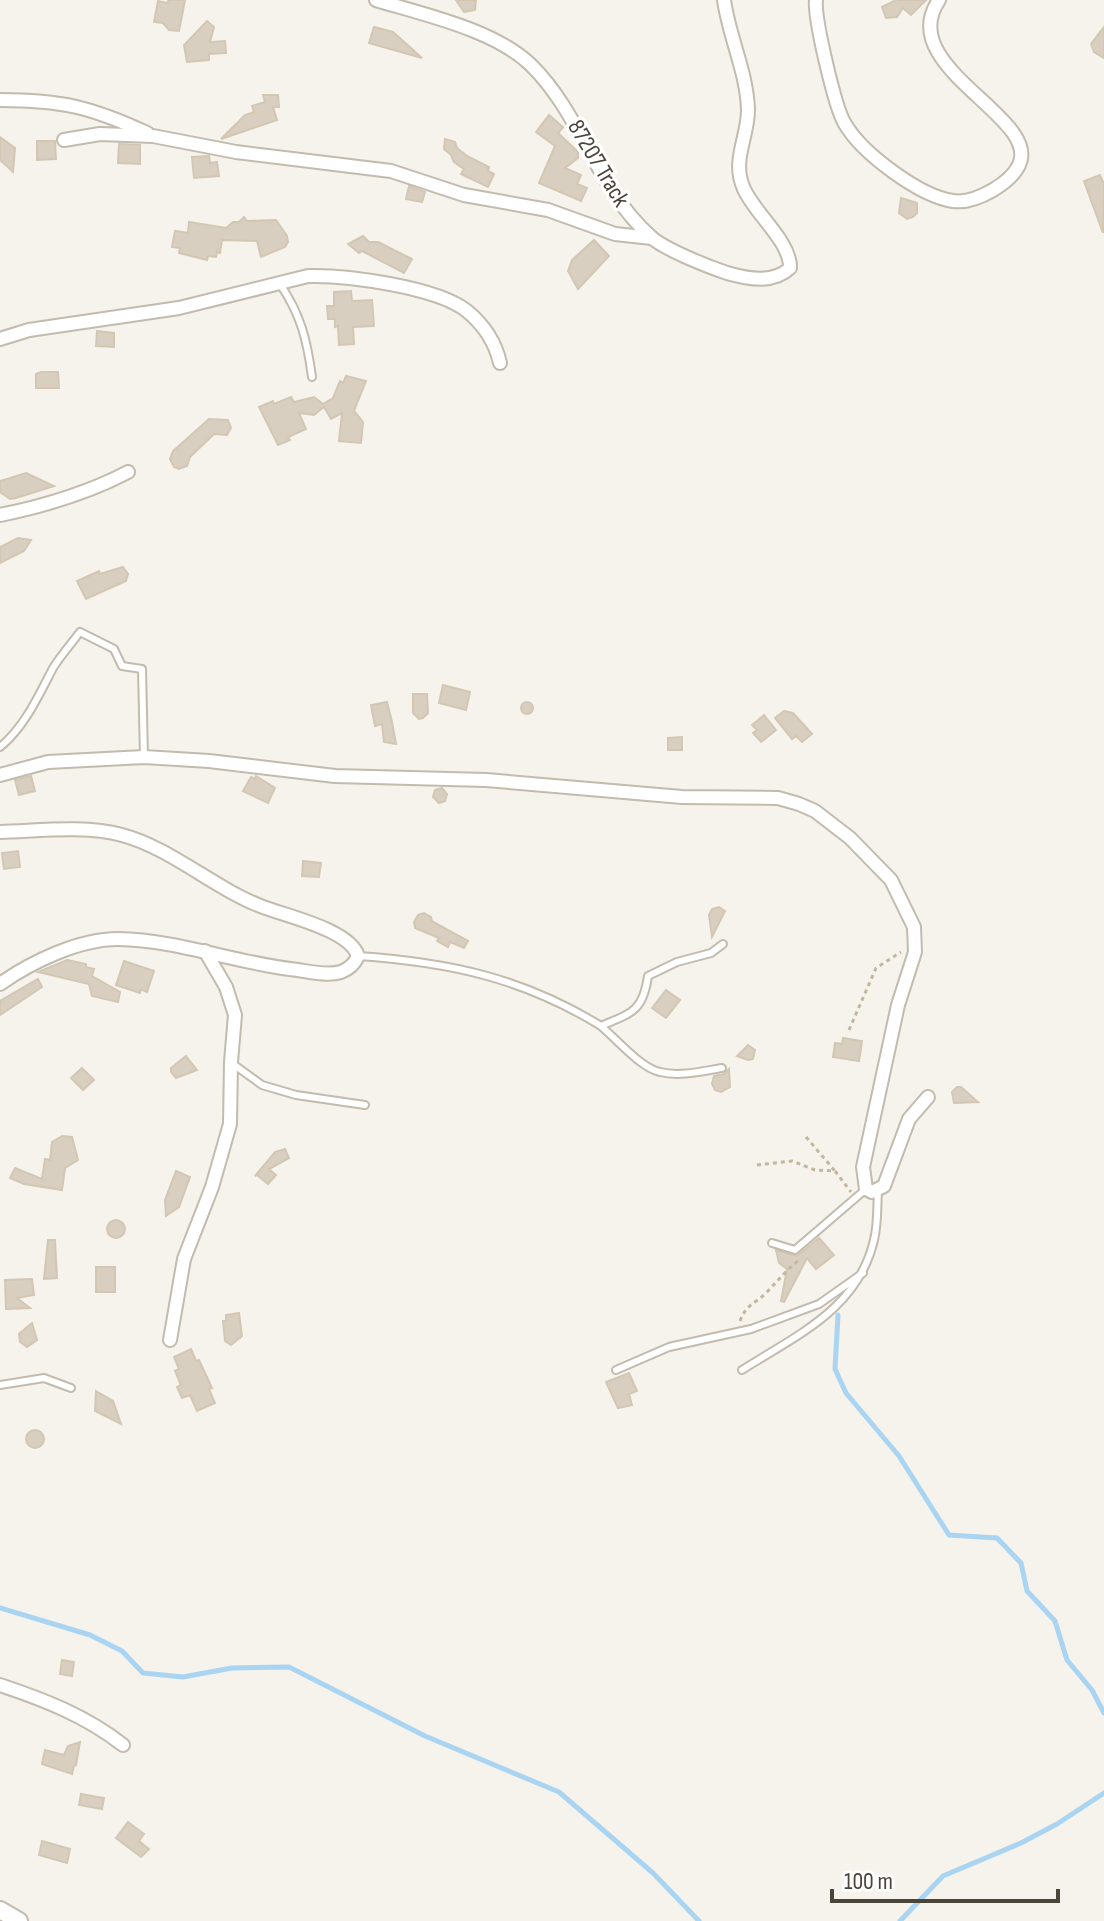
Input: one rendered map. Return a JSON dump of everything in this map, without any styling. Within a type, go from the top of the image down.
[{"type":"street","name":"87207 Track","points":[[376,0],[503,44],[531,65],[559,97],[601,175],[652,238],[712,268],[737,276],[774,278],[790,268],[789,254],[756,210],[742,183],[738,158],[748,113],[746,88],[729,31],[724,0]]},
{"type":"street","points":[[816,0],[816,23],[846,126],[867,150],[917,188],[940,198],[962,201],[985,194],[1009,179],[1023,156],[1018,141],[1003,120],[948,67],[937,48],[930,16],[939,0]]},
{"type":"street","points":[[0,100],[74,105],[122,120],[153,136]]},
{"type":"street","points":[[64,140],[100,134],[153,136],[236,152],[391,171],[464,195],[548,210],[615,234],[652,238]]},
{"type":"street","points":[[0,339],[29,330],[179,308],[308,276],[326,275],[394,285],[449,301],[465,310],[490,334],[500,363]]},
{"type":"street","points":[[0,515],[79,493],[128,472]]},
{"type":"street","points":[[0,775],[48,762],[144,757],[222,762],[335,776],[486,780],[682,797],[778,798],[799,804],[827,819],[891,880],[914,927],[912,962],[898,1005],[863,1167],[872,1190],[887,1180],[909,1119],[928,1097]]},
{"type":"street","points":[[0,832],[99,831],[124,836],[146,845],[234,896],[326,929],[349,941],[358,956],[350,967],[340,972],[317,973],[240,962],[205,951],[147,941],[96,941],[49,956],[0,984]]},
{"type":"street","points":[[170,1340],[184,1259],[228,1136],[235,1015],[232,999],[205,951]]},
{"type":"street","points":[[0,1685],[72,1712],[100,1727],[123,1745]]},
{"type":"street","points":[[0,1910],[19,1921]]},
{"type":"lane","points":[[280,284],[296,307],[307,340],[312,377]]},
{"type":"lane","points":[[0,747],[9,740],[42,692],[55,665],[80,632],[114,649],[122,666],[142,669],[144,757]]},
{"type":"lane","points":[[601,1026],[634,1012],[646,992],[648,976],[677,962],[711,953],[723,944]]},
{"type":"lane","points":[[358,956],[409,959],[489,975],[534,990],[601,1026],[658,1072],[684,1074],[722,1068]]},
{"type":"lane","points":[[231,1062],[262,1085],[316,1099],[365,1105]]},
{"type":"lane","points":[[742,1370],[833,1312],[863,1273],[875,1238],[872,1190],[855,1198],[795,1250],[772,1243]]},
{"type":"lane","points":[[616,1370],[669,1347],[736,1332],[819,1304],[863,1273]]},
{"type":"lane","points":[[0,1385],[44,1378],[71,1388]]},
{"type":"path","points":[[849,1030],[876,968],[915,943]]},
{"type":"path","points":[[806,1137],[855,1198]]},
{"type":"path","points":[[757,1165],[792,1161],[815,1170],[835,1171]]},
{"type":"path","points":[[736,1332],[746,1307],[764,1295],[798,1260],[795,1250]]},
{"type":"building","points":[[169,0],[185,0],[179,31],[169,30],[163,23],[154,22],[158,1],[167,3]]},
{"type":"building","points":[[456,0],[476,0],[475,10],[464,12]]},
{"type":"building","points":[[896,0],[926,0],[911,15],[903,8],[897,17],[886,18],[882,7]]},
{"type":"building","points":[[207,21],[214,27],[210,42],[225,41],[226,53],[209,54],[209,60],[187,62],[184,45]]},
{"type":"building","points":[[374,27],[393,32],[422,58],[369,43]]},
{"type":"building","points":[[1104,27],[1104,58],[1094,52],[1091,44]]},
{"type":"building","points":[[263,95],[278,95],[279,107],[273,107],[277,120],[221,139],[245,115],[254,112],[252,106],[265,102]]},
{"type":"building","points":[[549,115],[563,127],[558,133],[578,152],[578,158],[565,168],[581,175],[577,184],[587,188],[581,201],[539,183],[555,146],[536,132]]},
{"type":"building","points":[[0,137],[15,148],[13,172],[0,160]]},
{"type":"building","points":[[445,139],[455,142],[467,156],[489,167],[488,171],[494,174],[488,187],[461,174],[464,169],[444,149]]},
{"type":"building","points":[[37,141],[55,141],[56,159],[37,160]]},
{"type":"building","points":[[119,144],[140,145],[140,164],[118,163]]},
{"type":"building","points":[[209,156],[210,163],[217,162],[219,176],[194,178],[192,157]]},
{"type":"building","points":[[1100,175],[1104,184],[1103,233],[1084,181]]},
{"type":"building","points":[[409,186],[425,192],[422,202],[406,199]]},
{"type":"building","points":[[901,198],[917,203],[917,213],[913,217],[907,219],[899,213]]},
{"type":"building","points":[[244,217],[247,221],[276,220],[287,236],[285,247],[261,257],[257,241],[222,240],[220,253],[217,252],[216,257],[208,256],[207,260],[179,253],[180,248],[172,247],[175,231],[188,233],[189,222],[226,228]]},
{"type":"building","points":[[363,236],[369,242],[378,242],[412,259],[404,273],[362,251],[359,253],[348,244]]},
{"type":"building","points":[[594,240],[609,256],[578,289],[568,271],[572,260]]},
{"type":"building","points":[[351,291],[352,301],[372,300],[374,326],[353,327],[354,344],[339,345],[338,326],[335,327],[335,319],[328,319],[327,306],[334,306],[334,292]]},
{"type":"building","points":[[97,331],[114,333],[114,347],[96,346]]},
{"type":"building","points":[[58,372],[59,388],[36,388],[36,374]]},
{"type":"building","points":[[346,376],[366,381],[354,411],[363,422],[361,443],[339,441],[342,413],[331,419],[324,407],[314,415],[299,413],[306,429],[278,445],[259,407],[291,397],[294,402],[314,397],[323,404],[333,398],[340,381],[343,383]]},
{"type":"building","points":[[209,419],[228,420],[231,428],[227,435],[214,434],[190,457],[187,466],[174,467],[170,459],[173,451]]},
{"type":"building","points":[[26,473],[54,486],[10,499],[0,492],[0,481]]},
{"type":"building","points":[[18,538],[31,540],[24,551],[0,563],[0,547]]},
{"type":"building","points":[[123,567],[128,574],[126,581],[86,599],[77,581],[99,571],[100,574]]},
{"type":"building","points":[[443,685],[470,692],[466,710],[439,703]]},
{"type":"building","points":[[413,694],[427,694],[428,713],[423,718],[419,719],[413,713]]},
{"type":"building","points":[[387,702],[396,744],[384,742],[382,724],[375,726],[371,705]]},
{"type":"building","points":[[522,703],[532,703],[532,713],[522,713]]},
{"type":"building","points":[[784,711],[793,713],[812,734],[802,742],[796,736],[792,739],[775,718]]},
{"type":"building","points":[[764,715],[776,730],[761,742],[753,733],[757,730],[752,725]]},
{"type":"building","points":[[682,737],[682,750],[668,750],[668,738]]},
{"type":"building","points":[[31,776],[35,791],[19,795],[15,780]]},
{"type":"building","points":[[256,776],[275,788],[268,803],[243,791],[251,777],[255,779]]},
{"type":"building","points":[[442,788],[447,794],[445,801],[439,803],[433,797],[435,790]]},
{"type":"building","points":[[18,851],[20,867],[4,869],[2,853]]},
{"type":"building","points":[[303,861],[321,863],[319,877],[302,876]]},
{"type":"building","points":[[719,907],[725,911],[712,937],[709,915],[712,909]]},
{"type":"building","points":[[424,913],[432,921],[468,941],[464,948],[450,942],[448,947],[437,941],[439,938],[415,928],[418,915]]},
{"type":"building","points":[[67,960],[94,969],[92,976],[120,992],[118,1002],[92,996],[89,984],[38,972]]},
{"type":"building","points":[[124,961],[154,971],[147,992],[141,989],[140,993],[116,985]]},
{"type":"building","points":[[38,979],[42,987],[0,1015],[0,1001]]},
{"type":"building","points":[[666,990],[680,1000],[666,1018],[652,1008]]},
{"type":"building","points":[[843,1038],[862,1041],[859,1061],[833,1057],[835,1043],[842,1044]]},
{"type":"building","points":[[748,1045],[755,1050],[753,1059],[737,1056]]},
{"type":"building","points":[[186,1056],[197,1070],[176,1078],[171,1068]]},
{"type":"building","points":[[82,1068],[94,1080],[83,1090],[71,1078]]},
{"type":"building","points":[[729,1069],[730,1087],[721,1092],[715,1090],[712,1084],[714,1076],[724,1074]]},
{"type":"building","points":[[957,1087],[978,1102],[954,1103],[952,1092]]},
{"type":"building","points":[[62,1136],[72,1137],[78,1160],[65,1168],[62,1190],[24,1184],[10,1178],[15,1168],[42,1179],[45,1159],[50,1160],[52,1142]]},
{"type":"building","points":[[285,1149],[289,1158],[269,1169],[276,1175],[268,1184],[255,1176],[275,1152]]},
{"type":"building","points":[[176,1171],[190,1177],[179,1207],[166,1216],[165,1200]]},
{"type":"building","points":[[112,1220],[120,1220],[125,1229],[123,1236],[112,1238],[107,1233],[107,1225]]},
{"type":"building","points":[[819,1238],[834,1255],[816,1269],[807,1258],[784,1302],[781,1301],[787,1269],[779,1263],[776,1250],[797,1256]]},
{"type":"building","points":[[48,1240],[55,1240],[57,1278],[44,1279]]},
{"type":"building","points":[[96,1267],[115,1267],[115,1292],[96,1292]]},
{"type":"building","points":[[32,1279],[34,1295],[17,1298],[30,1308],[6,1309],[5,1280]]},
{"type":"building","points":[[239,1313],[242,1336],[231,1345],[225,1341],[223,1321],[226,1321],[226,1315]]},
{"type":"building","points":[[32,1323],[37,1340],[27,1347],[20,1342],[19,1334]]},
{"type":"building","points":[[191,1349],[212,1388],[209,1389],[215,1403],[197,1411],[190,1395],[182,1398],[175,1371],[179,1369],[174,1357]]},
{"type":"building","points":[[629,1373],[637,1391],[629,1394],[632,1405],[618,1408],[606,1382]]},
{"type":"building","points":[[96,1391],[113,1401],[121,1424],[95,1411]]},
{"type":"building","points":[[31,1430],[39,1430],[44,1439],[42,1446],[31,1448],[26,1443],[26,1435]]},
{"type":"building","points":[[62,1660],[74,1662],[72,1676],[60,1674]]},
{"type":"building","points":[[80,1742],[72,1774],[42,1764],[45,1750],[64,1755],[68,1746]]},
{"type":"building","points":[[81,1794],[104,1798],[102,1809],[79,1805]]},
{"type":"building","points":[[128,1822],[144,1834],[139,1841],[149,1849],[141,1857],[116,1838]]},
{"type":"building","points":[[42,1841],[70,1849],[67,1863],[39,1855]]},
{"type":"waterway","points":[[838,1315],[835,1369],[846,1393],[899,1456],[949,1535],[997,1538],[1021,1563],[1027,1591],[1055,1621],[1067,1660],[1092,1690],[1104,1713]]},
{"type":"waterway","points":[[0,1608],[90,1635],[122,1651],[143,1673],[183,1677],[232,1668],[289,1667],[425,1736],[559,1792],[653,1873],[699,1921]]},
{"type":"waterway","points":[[900,1921],[943,1876],[1021,1843],[1104,1793]]}]
